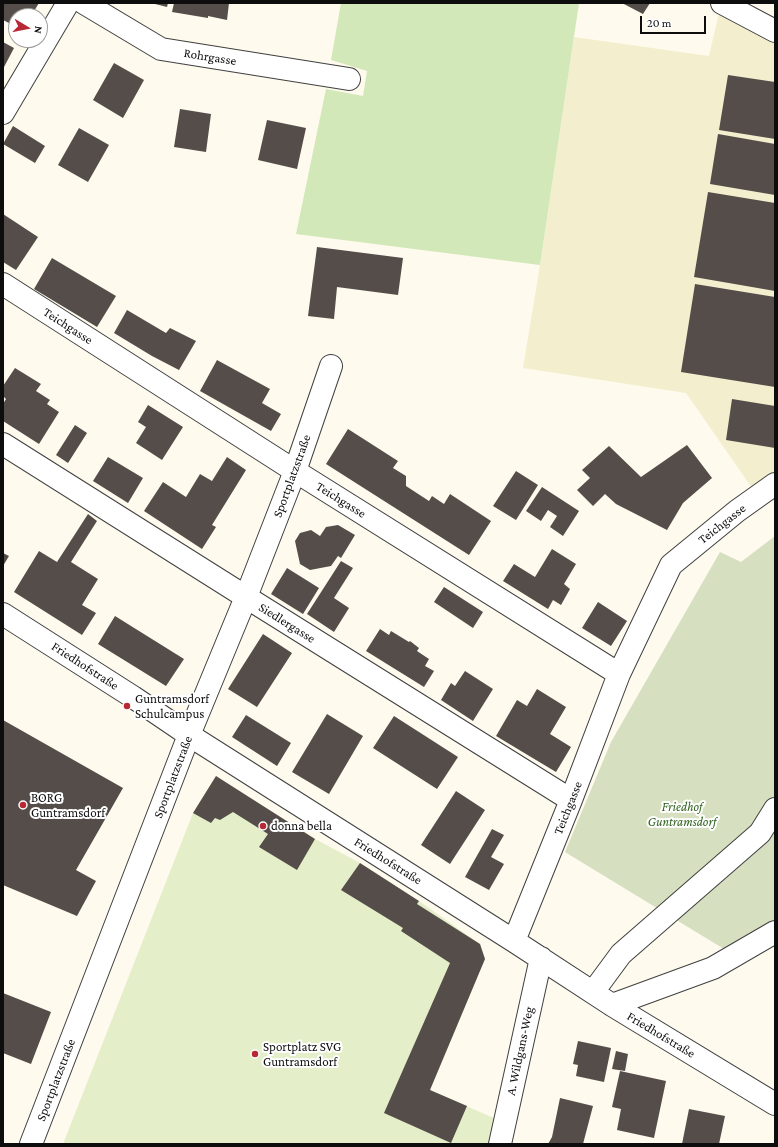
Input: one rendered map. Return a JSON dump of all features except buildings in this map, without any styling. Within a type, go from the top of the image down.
[{"type":"street","points":[[3,113],[68,3]]},
{"type":"street","name":"Rohrgasse","points":[[84,3],[161,49],[348,79]]},
{"type":"street","points":[[722,3],[775,32]]},
{"type":"street","name":"Teichgasse","points":[[3,284],[295,471],[619,674]]},
{"type":"street","name":"Sportplatzstraße","points":[[31,1144],[189,735],[246,598],[295,471],[331,366]]},
{"type":"street","name":"Siedlergasse","points":[[3,444],[246,598],[571,800]]},
{"type":"street","name":"Teichgasse","points":[[514,941],[571,800],[619,674],[671,565],[737,511],[775,484]]},
{"type":"street","name":"Friedhofstraße","points":[[3,614],[134,697],[189,735],[541,958],[612,1005],[775,1104]]},
{"type":"street","points":[[593,992],[621,954],[760,833],[775,809]]},
{"type":"street","points":[[612,1005],[713,968],[775,932]]},
{"type":"street","name":"A. Wildgans-Weg","points":[[500,1144],[541,958]]},
{"type":"shaded area","points":[[719,13],[775,44],[775,471],[752,488],[686,393],[523,368],[574,37],[709,56]]},
{"type":"green space","points":[[341,3],[579,3],[540,265],[296,234],[326,89],[363,96],[367,71],[331,60]]},
{"type":"green space","name":"Friedhof Guntramsdorf","points":[[775,536],[775,920],[724,949],[565,852],[611,742],[720,552],[741,562]]},
{"type":"green space","points":[[216,776],[315,839],[360,863],[419,901],[480,944],[485,959],[430,1090],[496,1119],[491,1144],[63,1144],[193,813]]},
{"type":"place","name":"Guntramsdorf Schulcampus","points":[[127,706]]},
{"type":"place","name":"BORG Guntramsdorf","points":[[23,805]]},
{"type":"place","name":"donna bella","points":[[263,826]]},
{"type":"place","name":"Sportplatz SVG Guntramsdorf","points":[[255,1054]]}]
